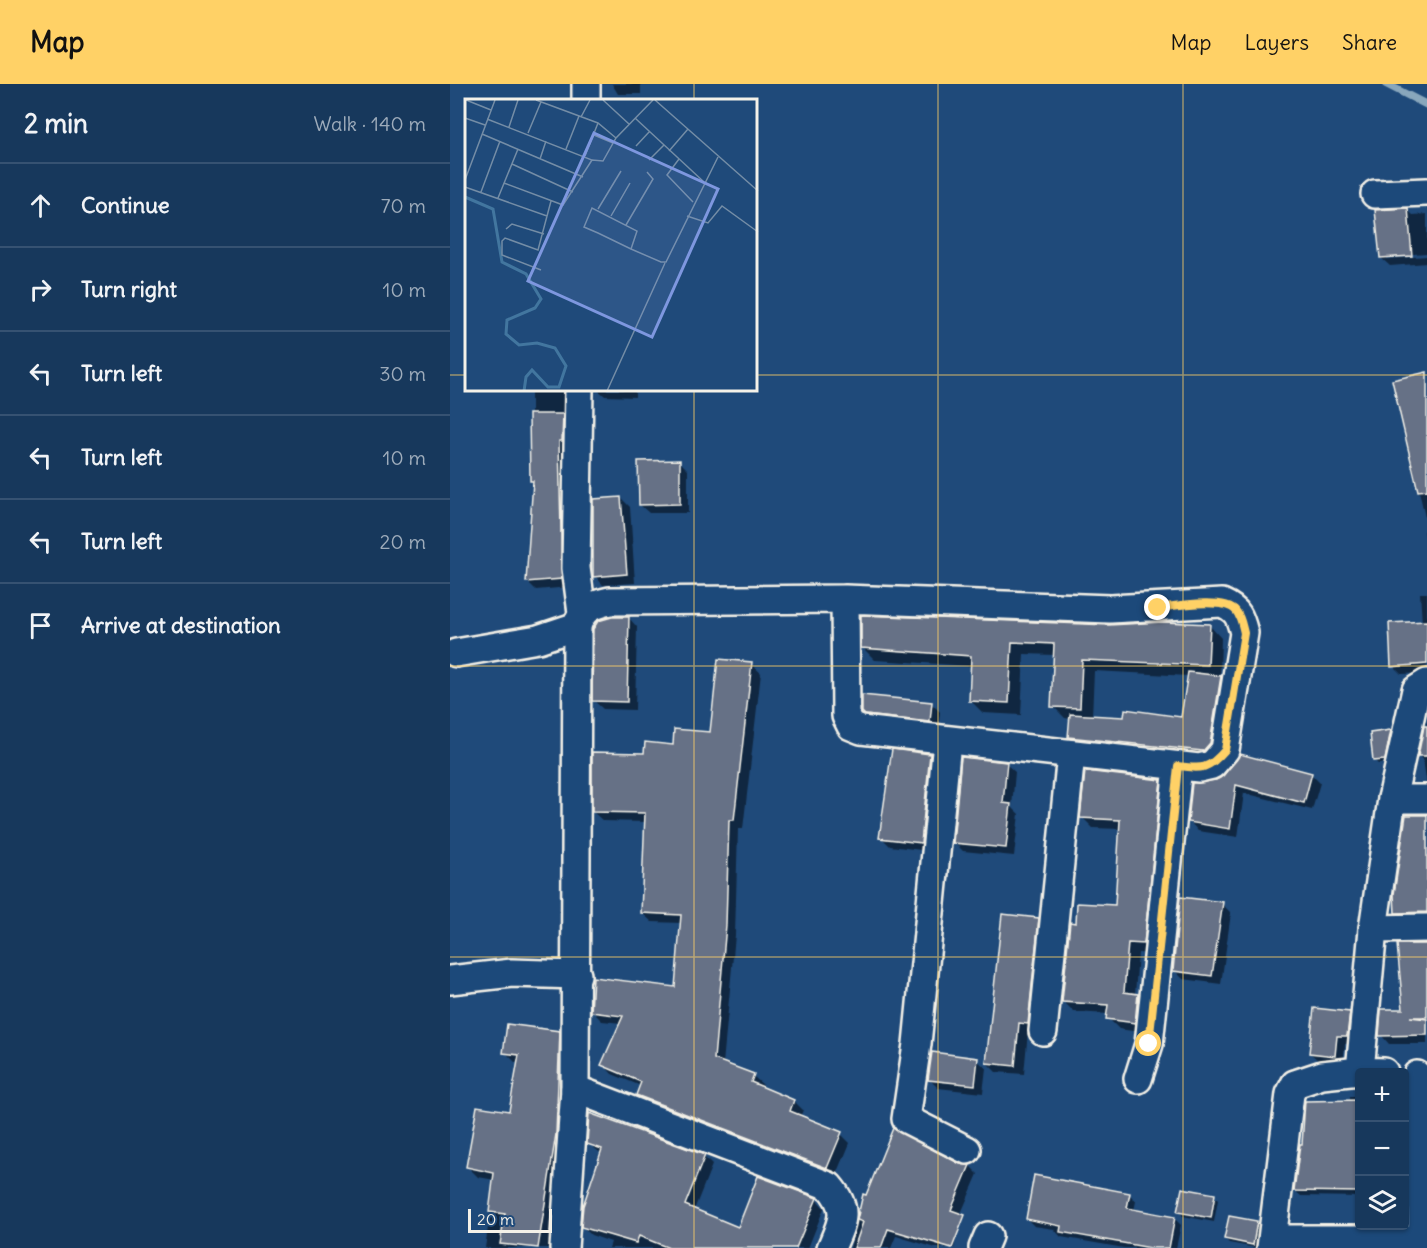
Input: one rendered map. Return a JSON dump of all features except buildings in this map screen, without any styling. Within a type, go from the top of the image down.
[{"type":"street","points":[[1375,194],[1427,192]]},
{"type":"street","points":[[564,1248],[575,1089],[577,975],[579,620],[576,568],[579,392]]},
{"type":"street","points":[[456,653],[538,639],[579,620],[591,605],[610,601],[845,599],[1110,609],[1222,603],[1235,609],[1241,618],[1244,633],[1225,750],[1212,765],[1199,768],[947,742],[861,730],[851,726],[847,721],[845,599]]},
{"type":"street","points":[[1372,1068],[1374,929],[1392,799],[1416,690],[1427,683]]},
{"type":"street","points":[[947,742],[917,1044],[906,1119],[967,1150]]},
{"type":"street","points":[[1043,1031],[1071,754]]},
{"type":"street","points":[[1138,1079],[1149,1044],[1178,766]]},
{"type":"street","points":[[1392,799],[1427,799]]},
{"type":"street","points":[[1374,929],[1427,928]]},
{"type":"street","points":[[450,980],[512,973],[577,975]]},
{"type":"street","points":[[1355,1073],[1322,1075],[1295,1084],[1290,1094],[1272,1243],[1423,1243],[1416,1074]]},
{"type":"street","points":[[575,1089],[829,1186],[841,1199],[843,1220],[831,1248]]},
{"type":"waterway","points":[[1386,84],[1427,105]]},
{"type":"route","points":[[1149,1044],[1178,766],[1199,768],[1212,765],[1225,750],[1244,633],[1241,618],[1235,609],[1222,603],[1158,608]]}]
